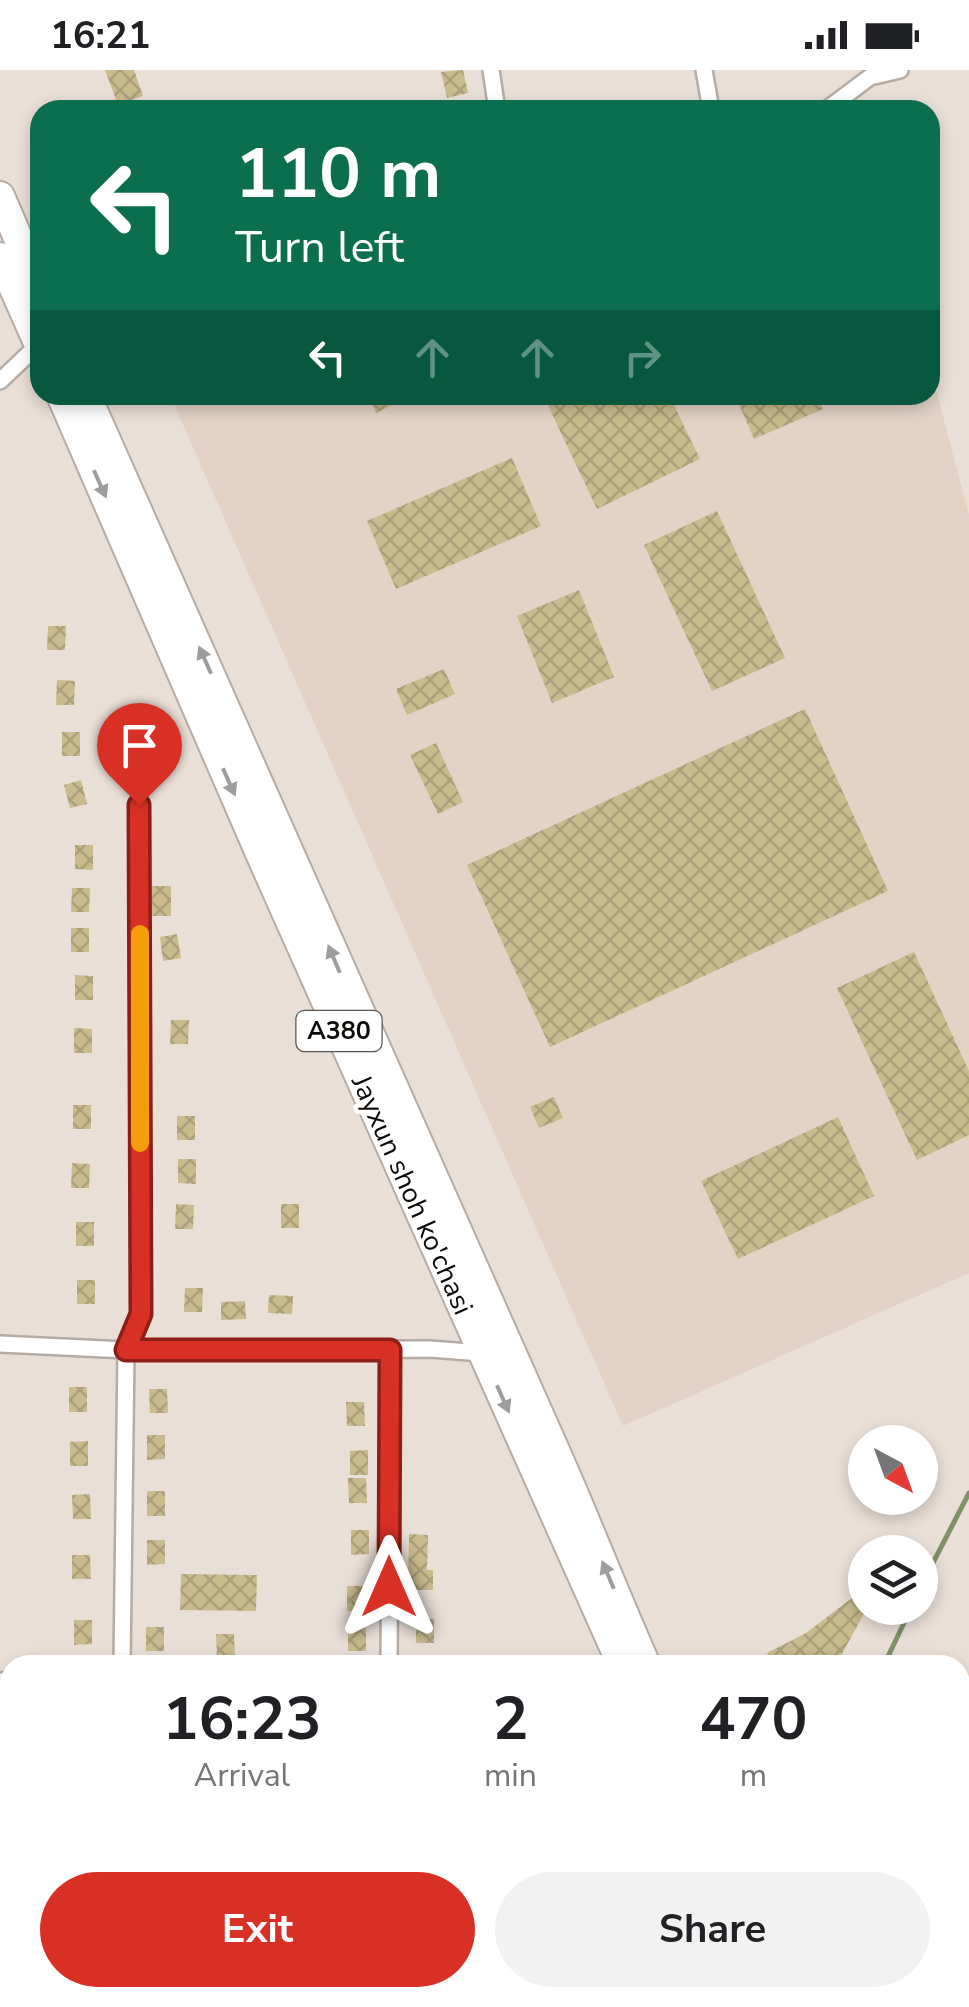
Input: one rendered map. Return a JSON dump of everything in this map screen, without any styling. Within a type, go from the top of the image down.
[{"type":"highway","points":[[0,196],[30,266]]},
{"type":"highway","points":[[0,257],[30,323]]},
{"type":"highway","name":"Jayxun shoh ko'chasi","points":[[65,405],[618,1655]]},
{"type":"highway","name":"Jayxun shoh ko'chasi","points":[[90,405],[642,1655]]},
{"type":"street","points":[[491,70],[496,100]]},
{"type":"street","points":[[704,70],[709,100]]},
{"type":"street","points":[[839,100],[870,76],[900,70]]},
{"type":"street","points":[[0,381],[30,354]]},
{"type":"street","points":[[122,1655],[126,1350],[141,1314],[139,805]]},
{"type":"street","points":[[0,1344],[126,1350],[482,1353]]},
{"type":"street","points":[[389,1655],[390,1350]]},
{"type":"shaded area","points":[[174,405],[940,405],[969,515],[969,1273],[623,1426]]},
{"type":"building","points":[[105,70],[134,70],[143,96],[116,100]]},
{"type":"building","points":[[463,70],[468,93],[447,98],[441,72]]},
{"type":"building","points":[[372,405],[392,405],[376,413]]},
{"type":"building","points":[[548,405],[674,405],[700,459],[597,509]]},
{"type":"building","points":[[739,405],[821,405],[823,409],[754,439]]},
{"type":"building","points":[[512,458],[541,526],[396,589],[367,521]]},
{"type":"building","points":[[717,511],[785,658],[712,691],[644,545]]},
{"type":"building","points":[[579,590],[614,677],[552,703],[517,616]]},
{"type":"building","points":[[48,626],[66,626],[65,650],[47,650]]},
{"type":"building","points":[[444,669],[455,694],[407,715],[396,689]]},
{"type":"building","points":[[57,680],[75,681],[74,705],[56,705]]},
{"type":"building","points":[[805,709],[888,891],[550,1047],[467,865]]},
{"type":"building","points":[[62,732],[80,732],[80,756],[62,756]]},
{"type":"building","points":[[436,743],[463,802],[438,814],[410,755]]},
{"type":"building","points":[[81,780],[87,804],[70,808],[64,785]]},
{"type":"building","points":[[75,845],[93,845],[93,870],[75,869]]},
{"type":"building","points":[[152,886],[171,886],[171,916],[152,916]]},
{"type":"building","points":[[72,888],[90,888],[89,912],[71,912]]},
{"type":"building","points":[[71,928],[89,928],[89,952],[71,952]]},
{"type":"building","points":[[177,934],[181,958],[163,961],[160,937]]},
{"type":"building","points":[[914,952],[969,1071],[969,1135],[917,1160],[837,988]]},
{"type":"building","points":[[75,975],[93,976],[93,1000],[75,1000]]},
{"type":"building","points":[[171,1020],[189,1020],[188,1044],[170,1044]]},
{"type":"building","points":[[74,1028],[92,1029],[92,1053],[74,1053]]},
{"type":"building","points":[[554,1097],[563,1118],[539,1128],[530,1107]]},
{"type":"building","points":[[73,1105],[91,1105],[91,1129],[73,1129]]},
{"type":"building","points":[[177,1116],[195,1116],[195,1140],[177,1140]]},
{"type":"building","points":[[838,1117],[874,1196],[738,1259],[701,1181]]},
{"type":"building","points":[[178,1159],[196,1159],[196,1184],[178,1183]]},
{"type":"building","points":[[72,1163],[90,1164],[89,1188],[71,1188]]},
{"type":"building","points":[[176,1204],[194,1205],[193,1229],[175,1229]]},
{"type":"building","points":[[281,1204],[299,1204],[299,1228],[281,1228]]},
{"type":"building","points":[[76,1222],[94,1222],[94,1246],[76,1246]]},
{"type":"building","points":[[77,1280],[95,1280],[95,1304],[77,1304]]},
{"type":"building","points":[[185,1288],[203,1288],[202,1312],[184,1312]]},
{"type":"building","points":[[269,1295],[293,1296],[292,1314],[268,1313]]},
{"type":"building","points":[[245,1301],[246,1319],[221,1320],[221,1302]]},
{"type":"building","points":[[69,1387],[87,1387],[87,1412],[69,1412]]},
{"type":"building","points":[[149,1389],[167,1389],[168,1413],[150,1413]]},
{"type":"building","points":[[346,1402],[364,1402],[365,1426],[347,1426]]},
{"type":"building","points":[[147,1435],[165,1435],[165,1459],[147,1460]]},
{"type":"building","points":[[88,1441],[88,1466],[70,1466],[70,1442]]},
{"type":"building","points":[[368,1450],[368,1475],[350,1475],[350,1451]]},
{"type":"building","points":[[348,1478],[366,1478],[367,1503],[349,1503]]},
{"type":"building","points":[[147,1491],[165,1491],[165,1516],[147,1516]]},
{"type":"building","points":[[90,1494],[91,1519],[73,1519],[72,1495]]},
{"type":"building","points":[[351,1530],[369,1530],[369,1554],[351,1555]]},
{"type":"building","points":[[409,1534],[428,1535],[427,1570],[433,1570],[433,1590],[408,1590]]},
{"type":"building","points":[[147,1540],[165,1540],[165,1564],[147,1565]]},
{"type":"building","points":[[72,1555],[90,1555],[91,1579],[72,1579]]},
{"type":"building","points":[[181,1574],[257,1575],[256,1611],[180,1610]]},
{"type":"building","points":[[347,1586],[365,1586],[366,1610],[347,1611]]},
{"type":"building","points":[[848,1601],[848,1625],[858,1625],[841,1655],[767,1653],[806,1633]]},
{"type":"building","points":[[416,1619],[434,1619],[434,1643],[416,1643]]},
{"type":"building","points":[[74,1620],[92,1620],[92,1644],[74,1645]]},
{"type":"building","points":[[146,1627],[164,1627],[164,1651],[146,1651]]},
{"type":"building","points":[[348,1627],[366,1627],[366,1651],[348,1651]]},
{"type":"building","points":[[216,1634],[234,1634],[235,1655],[217,1655]]},
{"type":"waterway","points":[[938,1553],[969,1493]]},
{"type":"waterway","points":[[889,1655],[903,1625]]},
{"type":"slow traffic","points":[[140,934],[140,1143]]},
{"type":"route","points":[[139,805],[141,1314],[126,1350],[390,1350],[389,1587]]}]
